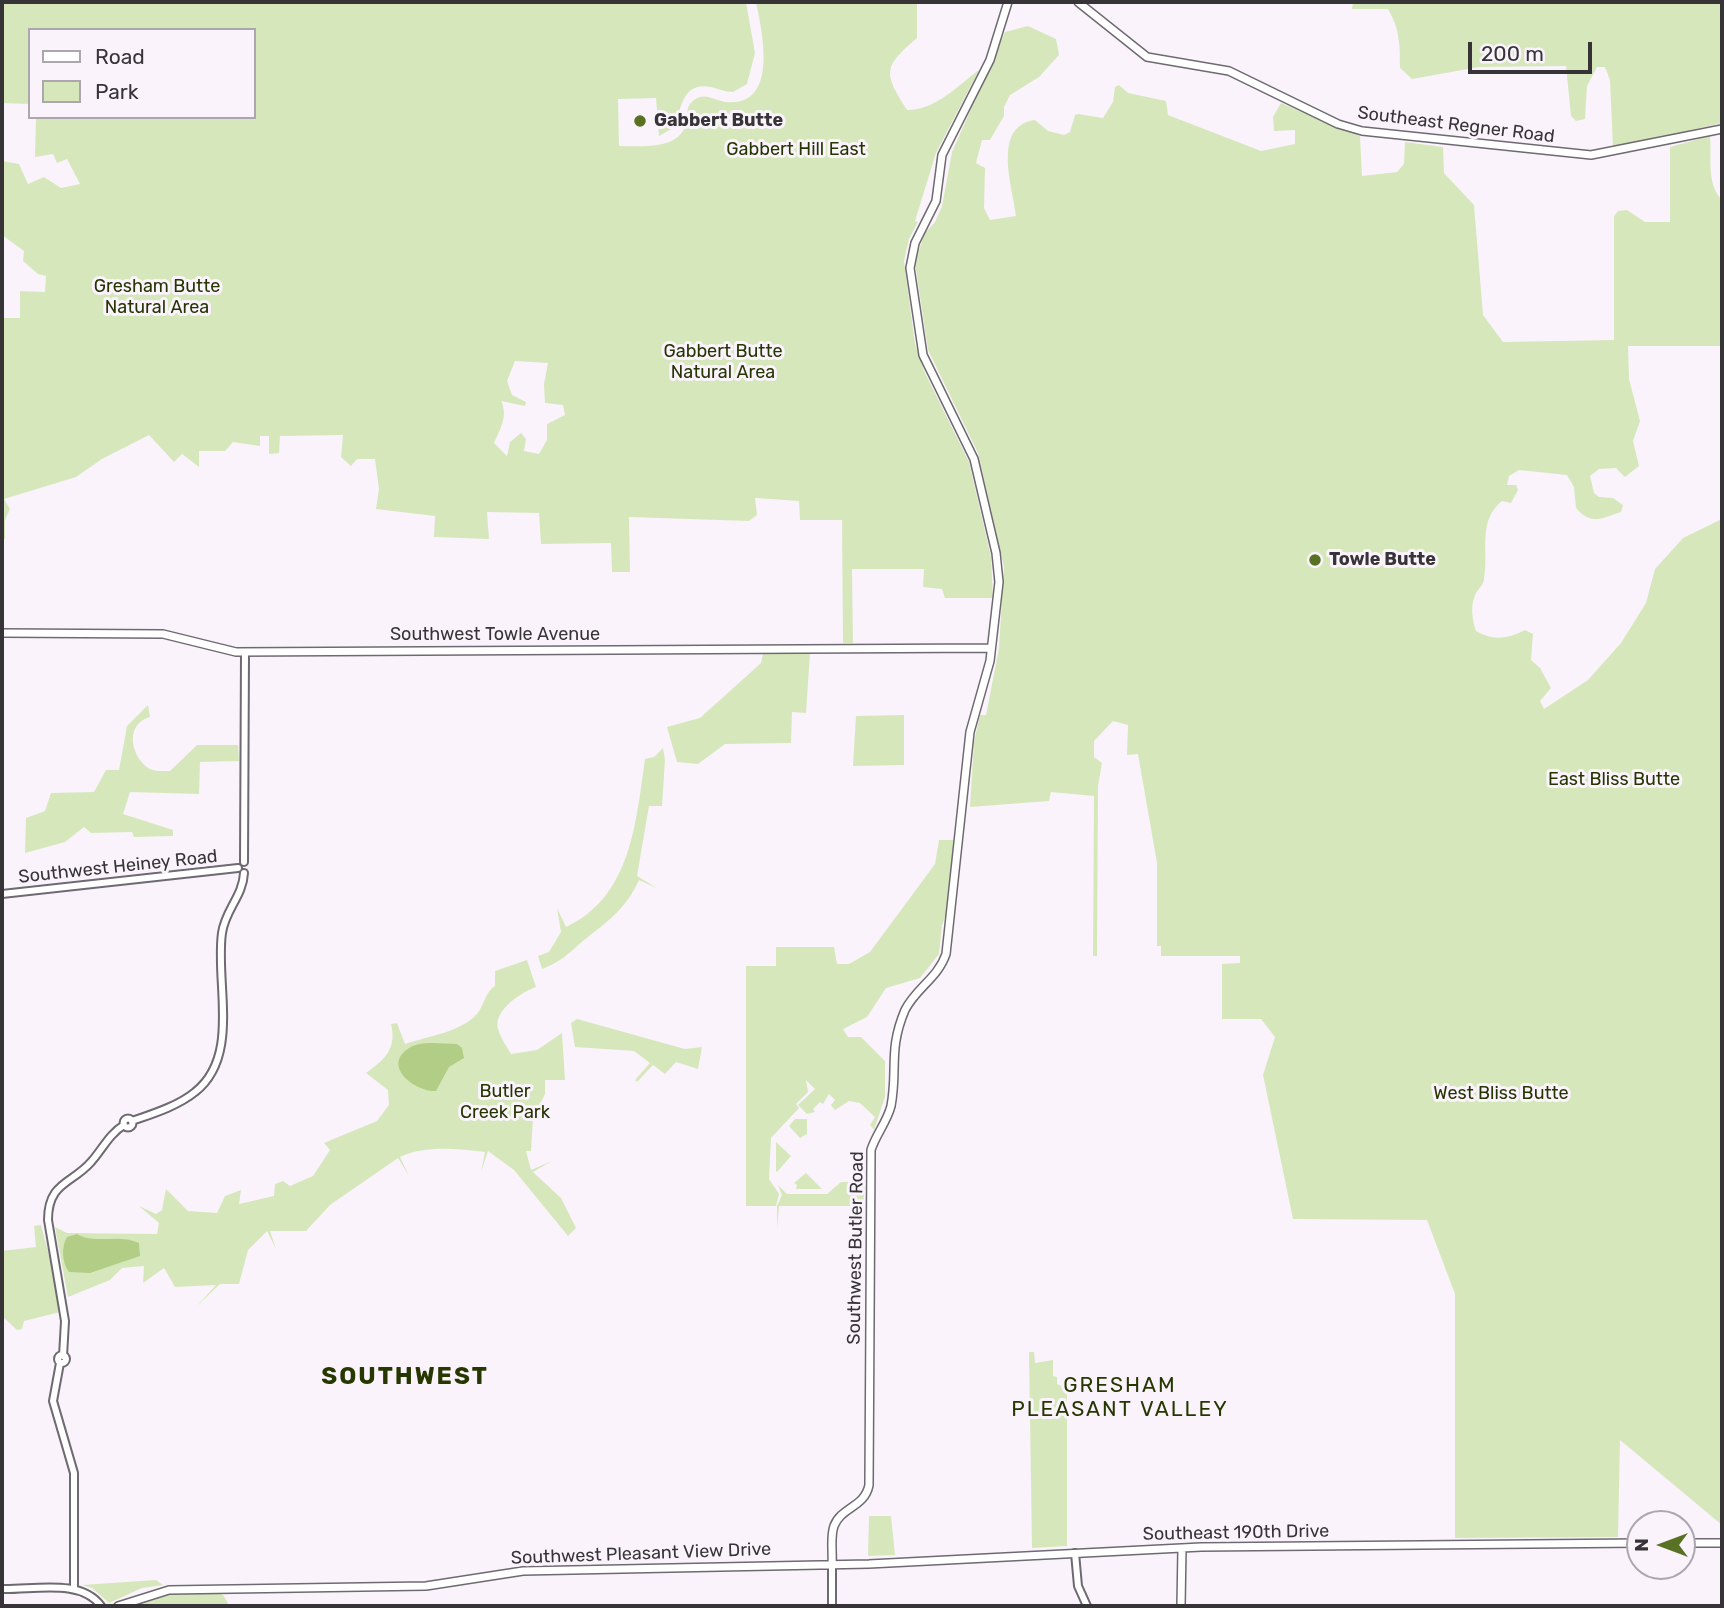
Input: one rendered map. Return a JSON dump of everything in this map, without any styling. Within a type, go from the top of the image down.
[{"type":"main road","name":"Southwest Butler Road","points":[[832,1565],[835,1524],[842,1514],[861,1502],[869,1485],[871,1150],[890,1109],[893,1048],[905,1011],[913,998],[937,974],[946,954],[970,732],[991,648],[998,595],[996,553],[974,459],[923,355],[910,268],[915,243],[936,201],[942,155],[990,60],[1008,2]]},
{"type":"main road","name":"Southeast Regner Road","points":[[1078,2],[1147,57],[1229,71],[1348,127],[1563,153],[1612,153],[1722,128]]},
{"type":"main road","name":"Southwest Towle Avenue","points":[[2,633],[163,634],[224,651],[245,652],[991,648]]},
{"type":"main road","name":"Southeast 190th Drive","points":[[832,1565],[1182,1548],[1626,1543]]},
{"type":"main road","points":[[1696,1543],[1722,1543]]},
{"type":"main road","points":[[1181,1606],[1182,1548]]},
{"type":"main road","name":"Southwest Pleasant View Drive","points":[[118,1606],[151,1593],[175,1589],[426,1586],[523,1571],[832,1565]]},
{"type":"street","points":[[76,1589],[75,1473],[52,1401],[61,1359],[65,1321],[49,1228],[50,1204],[61,1185],[89,1164],[113,1133],[124,1125],[126,1119],[132,1121],[194,1093],[216,1065],[220,1045],[222,933],[242,889],[241,871],[249,867],[244,862],[245,652]]},
{"type":"street","name":"Southwest Heiney Road","points":[[2,894],[241,871]]},
{"type":"street","points":[[1075,1552],[1078,1586],[1087,1606]]},
{"type":"street","points":[[832,1565],[832,1606]]},
{"type":"street","points":[[2,1589],[76,1589],[90,1593],[101,1606]]},
{"type":"green space","points":[[2,2],[746,2],[755,53],[747,84],[733,92],[711,87],[694,88],[684,98],[673,128],[659,136],[656,98],[618,99],[619,146],[660,145],[678,137],[684,129],[689,106],[698,98],[706,97],[725,102],[742,101],[754,93],[761,81],[763,65],[756,2],[917,2],[917,38],[898,56],[890,71],[894,87],[907,110],[937,102],[979,70],[936,153],[915,221],[918,222],[909,239],[904,261],[915,344],[925,373],[969,462],[991,557],[993,598],[945,598],[942,589],[923,587],[924,569],[852,569],[853,643],[843,643],[842,520],[800,520],[799,501],[755,498],[757,515],[749,521],[629,517],[630,572],[612,572],[611,543],[541,544],[539,513],[487,512],[489,539],[434,537],[435,516],[376,509],[379,489],[375,459],[357,459],[351,466],[341,457],[343,435],[280,436],[279,453],[269,454],[269,436],[260,436],[260,446],[233,442],[225,451],[199,451],[199,467],[182,454],[174,462],[149,435],[102,459],[76,477],[4,499],[10,509],[5,520],[5,539],[2,539],[2,318],[20,318],[20,291],[45,292],[46,276],[38,274],[23,261],[24,251],[2,235],[2,161],[19,164],[28,184],[44,177],[61,188],[80,184],[67,159],[57,163],[53,154],[35,157],[36,119],[256,119],[256,28],[28,28],[28,104],[2,103]],"holes":[[[515,361],[548,363],[544,384],[545,403],[563,405],[565,415],[547,424],[547,440],[539,454],[524,451],[526,439],[521,433],[510,442],[507,456],[494,443],[504,416],[501,401],[525,406],[526,402],[512,395],[507,381]]]},
{"type":"green space","points":[[1353,2],[1722,2],[1722,123],[1613,148],[1610,80],[1605,67],[1597,67],[1587,86],[1585,119],[1576,121],[1571,116],[1566,66],[1479,67],[1412,79],[1400,68],[1397,31],[1388,9],[1352,9]]},
{"type":"green space","points":[[1028,26],[1056,39],[1059,55],[1039,77],[1010,95],[1004,107],[1004,116],[990,140],[982,140],[976,163],[985,168],[984,208],[990,220],[1016,216],[1008,160],[1013,134],[1021,125],[1035,120],[1048,131],[1064,135],[1070,132],[1075,115],[1103,118],[1113,102],[1115,87],[1119,85],[1128,93],[1166,101],[1168,115],[1261,151],[1295,144],[1295,130],[1274,131],[1273,117],[1281,103],[1360,136],[1362,176],[1397,172],[1404,164],[1405,142],[1443,147],[1444,173],[1474,205],[1483,315],[1503,342],[1614,340],[1614,216],[1618,211],[1627,210],[1645,222],[1670,222],[1670,147],[1710,136],[1712,178],[1722,200],[1722,346],[1628,346],[1629,379],[1640,421],[1633,441],[1639,466],[1625,477],[1616,468],[1599,469],[1590,476],[1594,493],[1599,497],[1613,498],[1623,505],[1621,512],[1597,519],[1582,514],[1576,508],[1574,487],[1567,475],[1519,470],[1509,476],[1507,485],[1516,485],[1518,490],[1511,503],[1502,501],[1489,518],[1484,579],[1474,598],[1472,612],[1476,631],[1482,634],[1500,638],[1525,630],[1533,634],[1531,660],[1540,668],[1551,688],[1540,701],[1544,709],[1588,680],[1621,643],[1646,603],[1655,569],[1683,538],[1722,519],[1722,1525],[1620,1440],[1618,1537],[1455,1538],[1455,1294],[1427,1220],[1293,1219],[1263,1075],[1275,1037],[1261,1019],[1222,1019],[1222,964],[1240,963],[1240,956],[1161,956],[1161,946],[1157,946],[1157,863],[1138,754],[1127,755],[1128,725],[1113,721],[1094,741],[1094,757],[1102,763],[1098,786],[1097,956],[1093,956],[1094,796],[1051,792],[1049,801],[970,807],[974,742],[980,715],[986,715],[999,648],[1004,567],[978,453],[928,350],[915,263],[924,234],[935,222],[942,206],[952,152],[1005,32]]},
{"type":"green space","points":[[763,653],[810,653],[806,713],[792,712],[791,743],[725,744],[698,764],[677,762],[667,727],[700,718],[761,663]]},
{"type":"green space","points":[[148,705],[150,717],[137,726],[133,740],[137,756],[148,768],[170,771],[197,745],[238,745],[239,761],[200,762],[199,794],[130,792],[123,814],[173,830],[173,836],[134,837],[132,832],[91,833],[84,827],[65,842],[25,853],[26,818],[45,811],[51,793],[94,792],[106,770],[119,770],[127,726]]},
{"type":"green space","points":[[904,715],[904,765],[853,766],[856,716]]},
{"type":"green space","points":[[663,748],[665,760],[662,806],[649,806],[637,876],[657,888],[639,880],[622,907],[608,921],[564,957],[542,969],[538,956],[549,952],[561,932],[557,908],[566,927],[588,914],[604,897],[617,877],[633,832],[645,759],[654,757]]},
{"type":"green space","points":[[939,840],[954,840],[947,912],[942,925],[939,954],[920,978],[886,988],[867,1017],[843,1029],[848,1037],[861,1037],[885,1061],[885,1097],[874,1130],[870,1125],[875,1117],[860,1103],[849,1101],[835,1110],[831,1105],[835,1100],[829,1094],[823,1104],[820,1102],[813,1109],[815,1112],[807,1114],[798,1105],[815,1089],[806,1080],[808,1092],[796,1104],[799,1108],[771,1138],[769,1179],[779,1194],[776,1206],[746,1206],[746,966],[776,966],[776,947],[834,947],[837,964],[849,964],[870,952],[935,864]]},
{"type":"green space","name":"Butler Creek Park","points":[[527,960],[536,987],[517,997],[504,1009],[500,1015],[498,1029],[511,1054],[537,1050],[562,1033],[565,1080],[545,1080],[545,1094],[533,1119],[531,1151],[526,1151],[531,1170],[552,1161],[533,1172],[561,1198],[576,1228],[568,1236],[514,1170],[488,1151],[481,1172],[485,1152],[431,1149],[400,1157],[409,1176],[398,1158],[330,1205],[306,1231],[270,1231],[276,1249],[267,1231],[248,1250],[239,1284],[220,1284],[197,1306],[216,1285],[175,1287],[164,1268],[143,1283],[144,1266],[122,1268],[110,1280],[68,1297],[55,1227],[67,1233],[157,1234],[159,1223],[139,1206],[156,1214],[162,1210],[166,1189],[188,1211],[217,1213],[225,1196],[241,1190],[239,1204],[274,1196],[275,1184],[283,1181],[290,1186],[313,1176],[330,1150],[324,1143],[377,1121],[389,1105],[388,1090],[366,1073],[388,1053],[392,1040],[391,1024],[397,1023],[405,1044],[461,1026],[477,1014],[495,986],[495,971]]},
{"type":"green space","points":[[577,1019],[685,1049],[702,1047],[698,1069],[676,1062],[665,1074],[653,1065],[637,1082],[635,1080],[650,1063],[634,1051],[575,1047],[571,1023]]},
{"type":"green space","points":[[795,1119],[807,1119],[807,1134],[800,1138],[789,1126]]},
{"type":"green space","points":[[776,1142],[791,1156],[777,1172],[776,1171]]},
{"type":"green space","points":[[806,1173],[822,1189],[796,1189],[797,1185],[794,1183]]},
{"type":"green space","points":[[841,1182],[855,1182],[865,1188],[863,1202],[850,1206],[779,1206],[777,1229],[777,1206],[782,1195],[778,1185],[787,1194],[827,1194]]},
{"type":"green space","points":[[41,1225],[64,1311],[24,1321],[22,1329],[17,1330],[2,1316],[2,1251],[36,1247],[34,1226]]},
{"type":"green space","points":[[1029,1352],[1034,1352],[1035,1363],[1053,1360],[1053,1376],[1057,1377],[1057,1384],[1067,1389],[1067,1546],[1032,1548]]},
{"type":"green space","points":[[869,1516],[891,1516],[895,1555],[868,1556]]},
{"type":"green space","points":[[156,1580],[163,1585],[142,1588],[109,1603],[92,1588],[82,1585]]},
{"type":"green space","points":[[211,1590],[223,1595],[228,1603],[226,1606],[132,1606],[169,1592]]},
{"type":"shaded area","points":[[426,1043],[457,1044],[462,1048],[464,1058],[449,1067],[436,1091],[411,1083],[400,1070],[398,1062],[409,1048]]},
{"type":"shaded area","points":[[77,1234],[91,1239],[131,1240],[139,1243],[140,1256],[90,1273],[69,1272],[64,1260],[64,1245],[67,1237]]},
{"type":"place","name":"Gabbert Butte","points":[[640,121]]},
{"type":"place","name":"Towle Butte","points":[[1315,560]]},
{"type":"district","name":"SOUTHWEST","points":[[405,1377]]},
{"type":"district","name":"GRESHAM PLEASANT VALLEY","points":[[1120,1398]]},
{"type":"park label","name":"Gabbert Hill East","points":[[796,150]]},
{"type":"park label","name":"Gresham Butte Natural Area","points":[[157,297]]},
{"type":"park label","name":"Gabbert Butte Natural Area","points":[[723,362]]},
{"type":"park label","name":"East Bliss Butte","points":[[1614,780]]},
{"type":"park label","name":"West Bliss Butte","points":[[1501,1094]]}]
